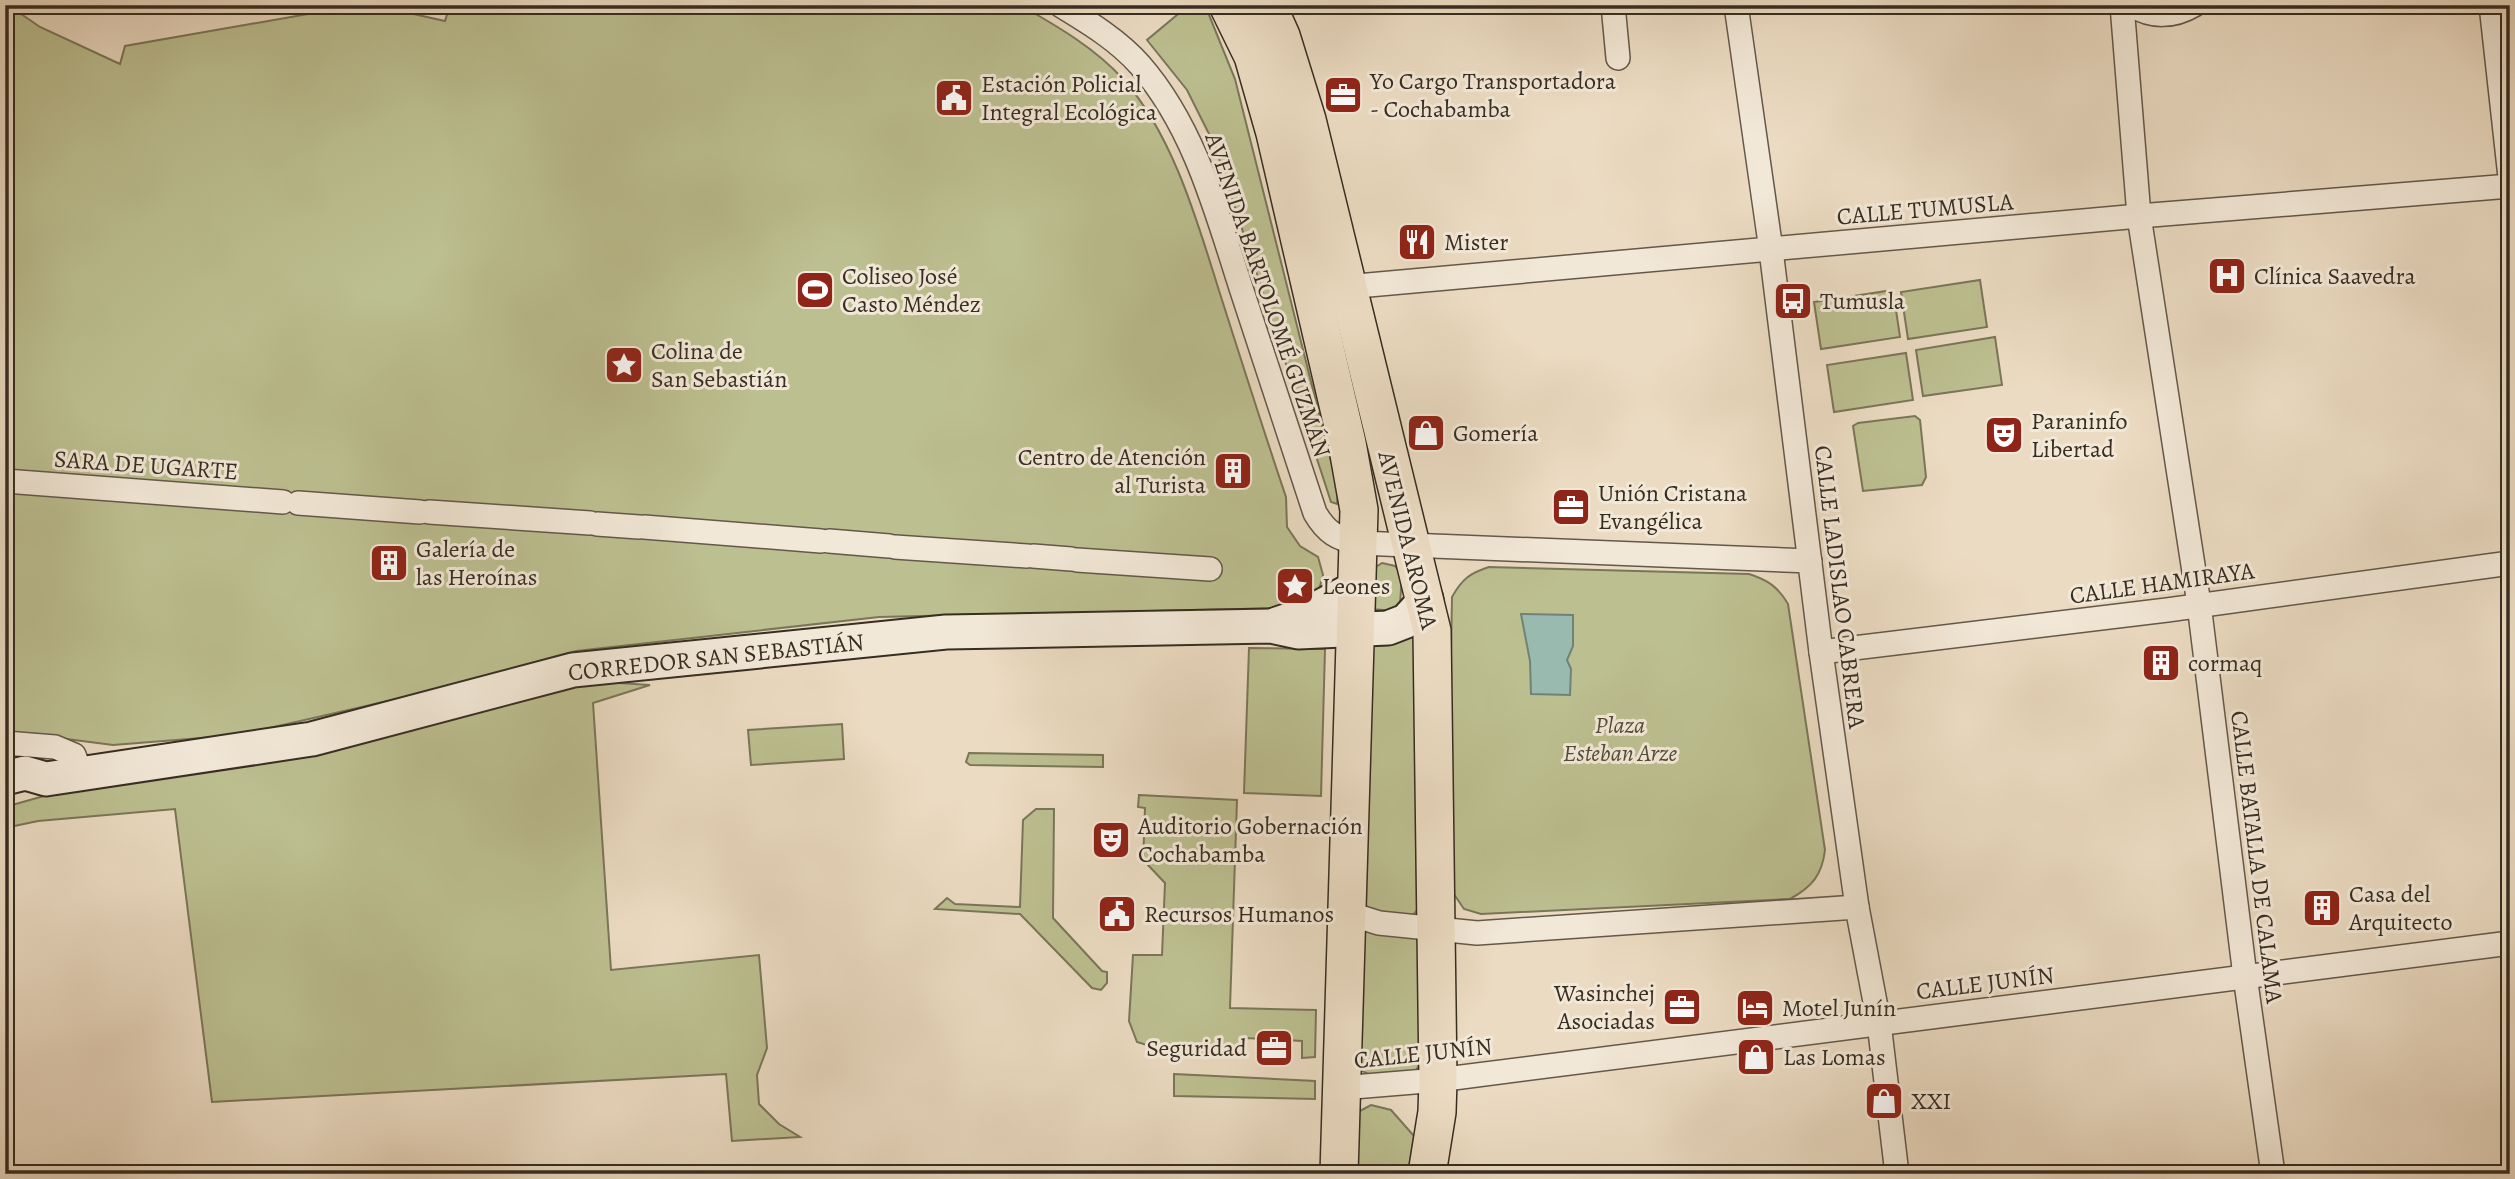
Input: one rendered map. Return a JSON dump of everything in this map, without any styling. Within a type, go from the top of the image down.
[{"type":"main road","name":"AVENIDA AROMA","points":[[1228,5],[1254,56],[1275,133],[1350,456],[1359,510],[1339,1174]]},
{"type":"main road","name":"AVENIDA AROMA","points":[[1267,5],[1281,37],[1307,120],[1346,287],[1426,599],[1435,654],[1438,1080],[1437,1112],[1427,1174]]},
{"type":"street","name":"AVENIDA BARTOLOMÉ GUZMÁN","points":[[1060,5],[1099,29],[1140,65],[1168,102],[1189,142],[1214,204],[1315,513],[1323,528],[1341,540],[1359,542]]},
{"type":"street","points":[[1613,5],[1618,58]]},
{"type":"street","name":"CALLE LADISLAO CABRERA","points":[[1736,5],[1771,250],[1821,652],[1857,907],[1879,1023],[1897,1174]]},
{"type":"street","name":"CALLE BATALLA DE CALAMA","points":[[2122,5],[2139,216],[2200,604],[2245,976],[2273,1174]]},
{"type":"street","points":[[2132,5],[2144,12],[2162,15],[2194,5]]},
{"type":"street","points":[[2491,5],[2510,177]]},
{"type":"street","name":"CALLE TUMUSLA","points":[[1346,287],[2139,216],[2510,186]]},
{"type":"street","name":"SARA DE UGARTE","points":[[5,481],[1210,569]]},
{"type":"street","points":[[1359,542],[1410,542],[1810,561]]},
{"type":"street","name":"CALLE HAMIRAYA","points":[[1821,652],[2510,563]]},
{"type":"street","name":"CORREDOR SAN SEBASTIÁN","points":[[1271,626],[1307,614],[1357,587]]},
{"type":"street","name":"CORREDOR SAN SEBASTIÁN","points":[[5,778],[25,773],[46,779],[312,739],[573,670],[946,632],[1271,626],[1298,632],[1398,626],[1426,599]]},
{"type":"street","points":[[5,743],[55,747],[74,755],[80,773]]},
{"type":"street","name":"CORREDOR SAN SEBASTIÁN","points":[[5,800],[30,793],[46,779]]},
{"type":"street","points":[[1346,914],[1380,923],[1436,926],[1477,933],[1857,907]]},
{"type":"street","name":"CALLE JUNÍN","points":[[1341,1088],[1438,1080],[2510,943]]},
{"type":"green space","name":"Colina de San Sebastián","points":[[8,5],[40,27],[120,64],[125,46],[359,5],[373,5],[445,21],[450,5],[1020,5],[1075,38],[1112,68],[1141,102],[1171,155],[1204,243],[1286,497],[1287,527],[1300,546],[1318,557],[1323,575],[1319,590],[1309,600],[1278,608],[879,617],[576,651],[423,693],[239,735],[113,745],[5,731],[5,8]]},
{"type":"green space","points":[[1189,5],[1205,5],[1235,79],[1338,489],[1337,504],[1331,502],[1215,146],[1187,90],[1147,40]]},
{"type":"green space","points":[[1980,280],[1987,327],[1908,339],[1901,292]]},
{"type":"green space","points":[[1893,290],[1900,337],[1821,349],[1814,302]]},
{"type":"green space","points":[[1995,337],[2002,385],[1923,396],[1916,350]]},
{"type":"green space","points":[[1906,353],[1913,400],[1834,412],[1827,365]]},
{"type":"green space","points":[[1915,416],[1920,420],[1926,477],[1922,485],[1863,491],[1853,426],[1858,423]]},
{"type":"green space","points":[[1382,563],[1395,566],[1402,575],[1400,604],[1394,611],[1372,609],[1374,568]]},
{"type":"green space","name":"Plaza Esteban Arze","points":[[1489,567],[1749,574],[1776,589],[1788,604],[1825,850],[1821,867],[1810,885],[1790,899],[1481,914],[1464,909],[1447,884],[1452,597],[1467,578]]},
{"type":"green space","points":[[1415,630],[1417,910],[1414,914],[1379,914],[1363,904],[1368,641]]},
{"type":"green space","points":[[1249,648],[1325,649],[1321,796],[1244,793]]},
{"type":"green space","points":[[588,681],[650,685],[593,703],[611,970],[759,955],[767,1048],[757,1075],[759,1104],[779,1124],[800,1137],[732,1141],[726,1074],[212,1102],[175,809],[38,821],[5,828],[5,807],[58,792],[315,754]]},
{"type":"green space","points":[[842,724],[844,759],[751,765],[748,730]]},
{"type":"green space","points":[[969,753],[1103,755],[1103,767],[970,765],[966,762]]},
{"type":"green space","points":[[1139,795],[1237,800],[1230,1008],[1316,1010],[1315,1057],[1302,1058],[1302,1041],[1246,1038],[1245,1055],[1166,1051],[1137,1042],[1129,1021],[1133,955],[1162,955],[1165,883],[1143,863],[1145,808],[1138,807]]},
{"type":"green space","points":[[1036,809],[1054,809],[1053,918],[1102,971],[1107,972],[1107,983],[1101,990],[1092,988],[1020,914],[935,909],[947,898],[955,904],[1020,907],[1023,820]]},
{"type":"green space","points":[[1362,929],[1413,935],[1418,939],[1420,1064],[1414,1073],[1379,1076],[1360,1069]]},
{"type":"green space","points":[[1174,1074],[1315,1081],[1315,1099],[1174,1096]]},
{"type":"green space","points":[[1371,1105],[1391,1110],[1414,1136],[1408,1174],[1352,1174],[1358,1112]]},
{"type":"water","points":[[1521,614],[1573,615],[1573,646],[1567,660],[1571,669],[1570,695],[1531,694],[1530,661]]},
{"type":"place","name":"Yo Cargo Transportadora - Cochabamba","points":[[1343,95]]},
{"type":"place","name":"Estación Policial Integral Ecológica","points":[[954,98]]},
{"type":"place","name":"Mister","points":[[1417,242]]},
{"type":"place","name":"Clínica Saavedra","points":[[2227,276]]},
{"type":"place","name":"Coliseo José Casto Méndez","points":[[815,290]]},
{"type":"place","name":"Tumusla","points":[[1793,301]]},
{"type":"place","name":"Colina de San Sebastián","points":[[624,365]]},
{"type":"place","name":"Gomería","points":[[1426,433]]},
{"type":"place","name":"Paraninfo Libertad","points":[[2004,435]]},
{"type":"place","name":"Centro de Atención al Turista","points":[[1233,471]]},
{"type":"place","name":"Unión Cristana Evangélica","points":[[1571,507]]},
{"type":"place","name":"Galería de las Heroínas","points":[[389,563]]},
{"type":"place","name":"Leones","points":[[1295,586]]},
{"type":"place","name":"cormaq","points":[[2161,663]]},
{"type":"place","name":"Auditorio Gobernación Cochabamba","points":[[1111,840]]},
{"type":"place","name":"Casa del Arquitecto","points":[[2322,908]]},
{"type":"place","name":"Recursos Humanos","points":[[1117,914]]},
{"type":"place","name":"Wasinchej Asociadas","points":[[1682,1007]]},
{"type":"place","name":"Motel Junín","points":[[1755,1008]]},
{"type":"place","name":"Seguridad","points":[[1274,1048]]},
{"type":"place","name":"Las Lomas","points":[[1756,1057]]},
{"type":"place","name":"XXI","points":[[1884,1101]]}]
